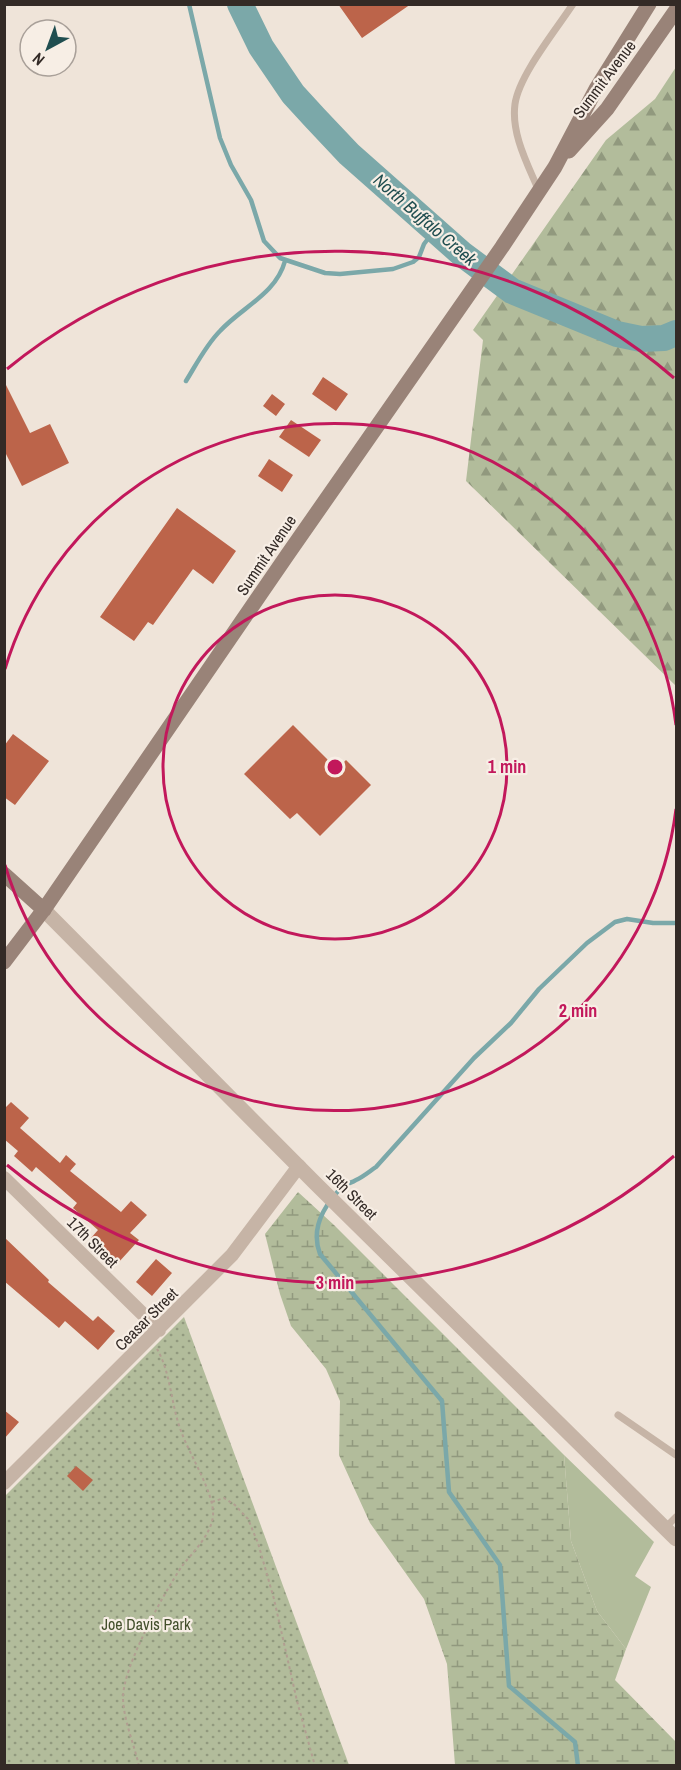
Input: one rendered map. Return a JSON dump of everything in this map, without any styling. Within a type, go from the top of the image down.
[{"type":"main road","name":"Summit Avenue","points":[[4,962],[44,910],[502,247],[555,167],[596,89],[649,4]]},
{"type":"main road","name":"Summit Avenue","points":[[555,167],[607,109],[676,10]]},
{"type":"main road","name":"16th Street","points":[[4,874],[44,910]]},
{"type":"street","name":"16th Street","points":[[44,910],[315,1183],[676,1539]]},
{"type":"street","name":"Ceasar Street","points":[[4,1483],[232,1255],[299,1166]]},
{"type":"street","name":"17th Street","points":[[4,1178],[159,1330]]},
{"type":"lane","points":[[539,191],[521,149],[515,105],[523,80],[573,4]]},
{"type":"lane","points":[[618,1415],[676,1455]]},
{"type":"lane","points":[[665,1528],[676,1517]]},
{"type":"path","points":[[139,1766],[125,1713],[123,1698],[126,1679],[138,1648],[177,1574],[209,1531],[213,1517],[212,1502],[181,1431],[163,1360],[157,1349]]},
{"type":"path","points":[[212,1502],[224,1498],[235,1505],[248,1519],[258,1543],[315,1766]]},
{"type":"green space","points":[[676,67],[676,686],[466,481],[483,340],[473,330],[606,140],[655,99]]},
{"type":"green space","points":[[298,1192],[334,1225],[564,1455],[571,1541],[597,1611],[626,1649],[615,1680],[676,1742],[676,1765],[455,1765],[447,1664],[424,1599],[370,1523],[339,1455],[340,1401],[326,1369],[291,1326],[280,1294],[265,1234]]},
{"type":"green space","name":"Joe Davis Park","points":[[184,1317],[349,1765],[5,1766],[5,1496]]},
{"type":"green space","points":[[564,1455],[654,1542],[635,1576],[651,1587],[626,1649],[597,1611],[571,1541]]},
{"type":"building","points":[[338,4],[411,4],[362,38]]},
{"type":"building","points":[[323,377],[348,394],[336,411],[312,394]]},
{"type":"building","points":[[4,381],[30,433],[50,424],[69,463],[22,486],[4,450]]},
{"type":"building","points":[[272,394],[285,404],[276,416],[263,406]]},
{"type":"building","points":[[291,420],[321,440],[309,457],[279,437]]},
{"type":"building","points":[[269,459],[293,475],[282,492],[258,476]]},
{"type":"building","points":[[177,508],[236,551],[213,584],[193,569],[153,625],[148,622],[134,641],[100,617]]},
{"type":"building","points":[[293,725],[337,769],[346,760],[371,785],[320,836],[297,813],[290,819],[244,774]]},
{"type":"building","points":[[13,734],[49,761],[15,805],[4,797],[4,746]]},
{"type":"building","points":[[11,1102],[29,1118],[20,1128],[60,1163],[66,1155],[76,1164],[70,1171],[121,1212],[131,1201],[147,1215],[130,1233],[139,1240],[118,1263],[91,1238],[98,1230],[73,1208],[77,1203],[36,1167],[32,1172],[14,1156],[18,1151],[4,1139],[4,1109]]},
{"type":"building","points":[[4,1237],[49,1280],[48,1282],[93,1321],[98,1316],[115,1331],[98,1350],[65,1321],[59,1328],[4,1281]]},
{"type":"building","points":[[156,1259],[172,1273],[152,1296],[136,1282]]},
{"type":"building","points":[[4,1410],[19,1422],[4,1439]]},
{"type":"building","points":[[76,1466],[93,1480],[83,1491],[67,1476]]},
{"type":"waterway","points":[[189,4],[220,138],[231,165],[251,200],[264,241],[280,258],[325,273],[340,274],[393,269],[413,262],[419,257],[424,244],[434,231]]},
{"type":"waterway","name":"North Buffalo Creek","points":[[240,4],[261,47],[293,94],[349,154],[462,254],[512,291],[617,334],[641,339],[664,338],[676,333]]},
{"type":"waterway","points":[[186,381],[215,337],[266,291],[281,272],[285,261]]},
{"type":"waterway","points":[[578,1766],[575,1742],[509,1686],[500,1565],[449,1492],[442,1401],[320,1254],[317,1244],[318,1226],[325,1209],[336,1193],[343,1186],[376,1167],[474,1058],[511,1023],[539,989],[587,943],[615,922],[627,919],[653,923],[676,923]]}]
